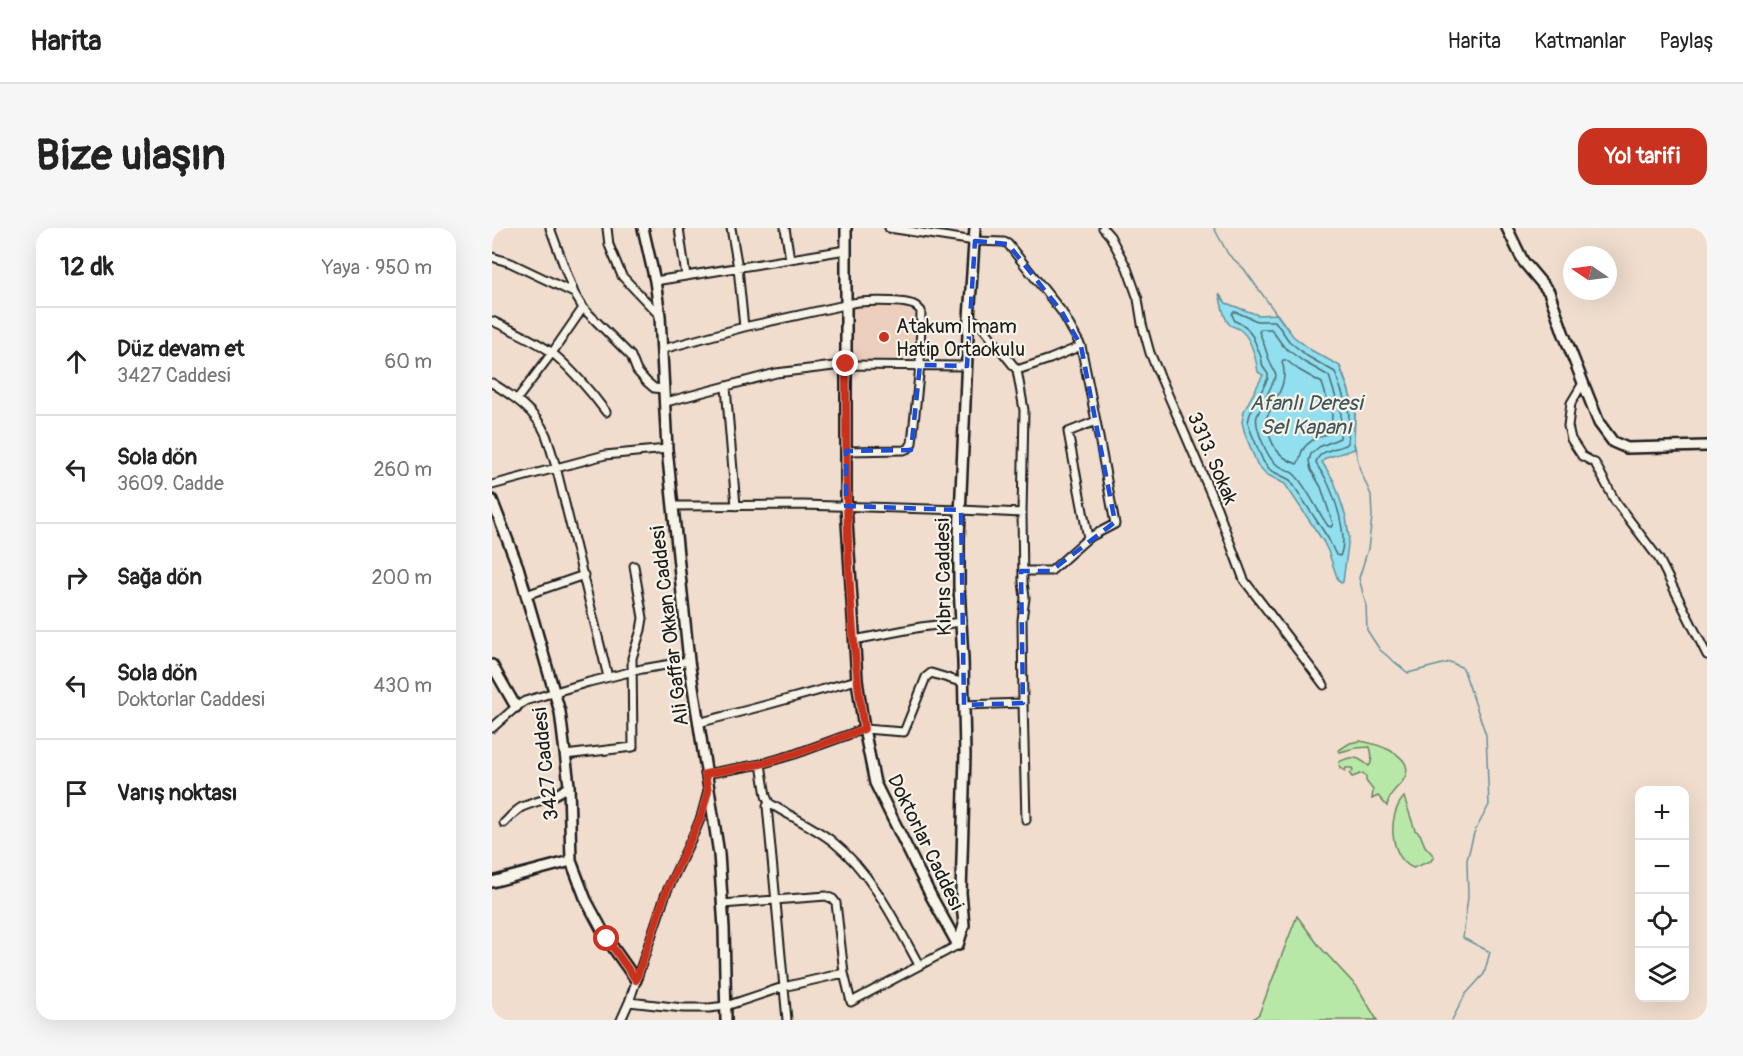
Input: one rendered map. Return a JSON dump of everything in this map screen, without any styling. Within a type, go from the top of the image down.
[{"type":"street","points":[[541,228],[550,230],[574,292],[583,308],[631,356],[638,371],[647,382],[654,388],[664,389]]},
{"type":"street","points":[[607,228],[609,245],[622,276],[660,316]]},
{"type":"street","name":"Ali Gaffar Okkan Caddesi","points":[[643,228],[660,316],[667,450],[689,661],[705,774],[715,822],[722,904],[726,1020]]},
{"type":"street","points":[[679,228],[686,276]]},
{"type":"street","points":[[731,228],[744,327]]},
{"type":"street","points":[[784,228],[790,259]]},
{"type":"street","name":"Doktorlar Caddesi","points":[[846,228],[846,506],[856,680],[875,783],[958,945]]},
{"type":"street","points":[[889,228],[975,241],[1004,242],[1013,247],[1062,312],[1081,346],[1115,522],[1088,538],[1051,571],[1023,571]]},
{"type":"street","name":"Kıbrıs Caddesi","points":[[964,925],[962,893],[965,755],[959,586],[960,510],[975,228]]},
{"type":"street","name":"3313. Sokak","points":[[1103,228],[1110,236],[1130,275],[1159,377],[1217,508],[1244,580],[1324,685]]},
{"type":"street","points":[[1507,228],[1523,261],[1549,292],[1599,423],[1613,442],[1627,447],[1707,446]]},
{"type":"street","points":[[655,281],[846,250]]},
{"type":"street","points":[[492,257],[536,273],[574,292]]},
{"type":"street","points":[[663,349],[744,327],[846,305],[853,301],[898,302],[915,305],[921,311],[920,364],[912,443],[904,450],[846,451]]},
{"type":"street","points":[[516,399],[583,308]]},
{"type":"street","points":[[969,317],[980,324],[1017,370],[1024,410],[1022,513],[1025,598],[1022,620],[1026,820]]},
{"type":"street","points":[[492,321],[524,335],[552,353],[592,394],[606,412]]},
{"type":"street","points":[[1017,370],[1081,346]]},
{"type":"street","points":[[666,402],[777,374],[846,364],[967,366]]},
{"type":"street","points":[[492,383],[533,414],[545,433],[584,575],[608,677]]},
{"type":"street","points":[[1583,383],[1571,403],[1568,426],[1571,439],[1582,456],[1595,463],[1616,501],[1659,559],[1707,655]]},
{"type":"street","points":[[726,387],[736,506]]},
{"type":"street","points":[[1088,538],[1068,432],[1096,421]]},
{"type":"street","points":[[492,484],[605,455],[667,450]]},
{"type":"street","name":"3427 Caddesi","points":[[492,500],[518,567],[560,712],[569,785],[571,861],[586,900],[607,939],[636,980]]},
{"type":"street","points":[[673,506],[846,506],[1022,513]]},
{"type":"street","points":[[566,755],[633,747],[633,658],[643,618],[634,566]]},
{"type":"street","points":[[526,595],[584,575]]},
{"type":"street","points":[[854,640],[961,622]]},
{"type":"street","points":[[492,728],[525,701],[608,677],[689,661]]},
{"type":"street","points":[[492,665],[516,707]]},
{"type":"street","points":[[705,774],[761,764],[864,729],[904,732],[926,677],[931,673],[963,683]]},
{"type":"street","points":[[698,723],[856,680]]},
{"type":"street","points":[[964,705],[1023,703]]},
{"type":"street","points":[[761,764],[769,803],[832,841],[857,866],[879,894],[920,965]]},
{"type":"street","points":[[504,823],[520,808],[547,799],[563,791],[569,785]]},
{"type":"street","points":[[621,1020],[666,892],[701,817],[708,791]]},
{"type":"street","points":[[769,803],[767,806],[787,1020]]},
{"type":"street","points":[[492,882],[571,861]]},
{"type":"street","points":[[722,904],[826,896],[833,898],[836,903],[844,973],[851,1002],[958,945]]},
{"type":"street","name":"Doktorlar Caddesi","points":[[958,945],[964,925]]},
{"type":"street","points":[[629,1002],[683,1008],[726,1006],[783,987],[844,973]]},
{"type":"highlighted area","points":[[975,241],[1008,244],[1062,312],[1081,346],[1115,522],[1051,571],[1021,571],[1023,703],[964,705],[961,510],[846,506],[846,451],[911,450],[920,365],[967,366]]},
{"type":"shaded area","name":"Atakum İmam Hatip Ortaokulu","points":[[857,305],[899,305],[911,308],[919,317],[916,358],[908,361],[856,360],[852,357],[851,314],[852,308]]},
{"type":"green space","points":[[1360,741],[1395,753],[1406,765],[1406,773],[1402,782],[1391,795],[1387,806],[1378,796],[1372,799],[1373,790],[1363,773],[1352,777],[1350,774],[1352,768],[1346,768],[1345,771],[1340,768],[1339,762],[1348,758],[1358,759],[1369,766],[1372,757],[1370,747],[1340,752],[1339,750],[1350,743]]},
{"type":"green space","points":[[1404,797],[1415,830],[1434,856],[1431,861],[1413,868],[1399,855],[1393,835],[1395,814]]},
{"type":"green space","points":[[1297,916],[1320,947],[1358,988],[1377,1020],[1252,1020],[1259,1014]]},
{"type":"water","name":"Afanlı Deresi Sel Kapanı","points":[[1219,294],[1226,303],[1258,315],[1277,314],[1293,336],[1311,350],[1340,366],[1355,412],[1355,449],[1326,458],[1322,462],[1334,481],[1346,517],[1349,537],[1341,583],[1323,541],[1285,484],[1266,474],[1257,464],[1242,422],[1244,411],[1263,375],[1258,372],[1247,337],[1239,329],[1230,325],[1226,319]]},
{"type":"waterway","points":[[1214,228],[1228,254],[1244,269],[1283,323]]},
{"type":"waterway","points":[[1340,368],[1349,391]]},
{"type":"waterway","points":[[1354,432],[1355,413]]},
{"type":"waterway","points":[[1354,443],[1360,470],[1371,495],[1372,517],[1368,549],[1359,578],[1366,605],[1367,630],[1380,650],[1408,673],[1450,662],[1463,668],[1486,735],[1489,805],[1474,833],[1467,860],[1468,897],[1463,938],[1490,952],[1484,974],[1465,995],[1452,1020]]},
{"type":"place","name":"Atakum İmam Hatip Ortaokulu","points":[[884,337]]},
{"type":"route","points":[[607,939],[636,980],[666,892],[701,817],[708,791],[705,774],[761,764],[864,729],[856,680],[846,506],[846,364]]}]
